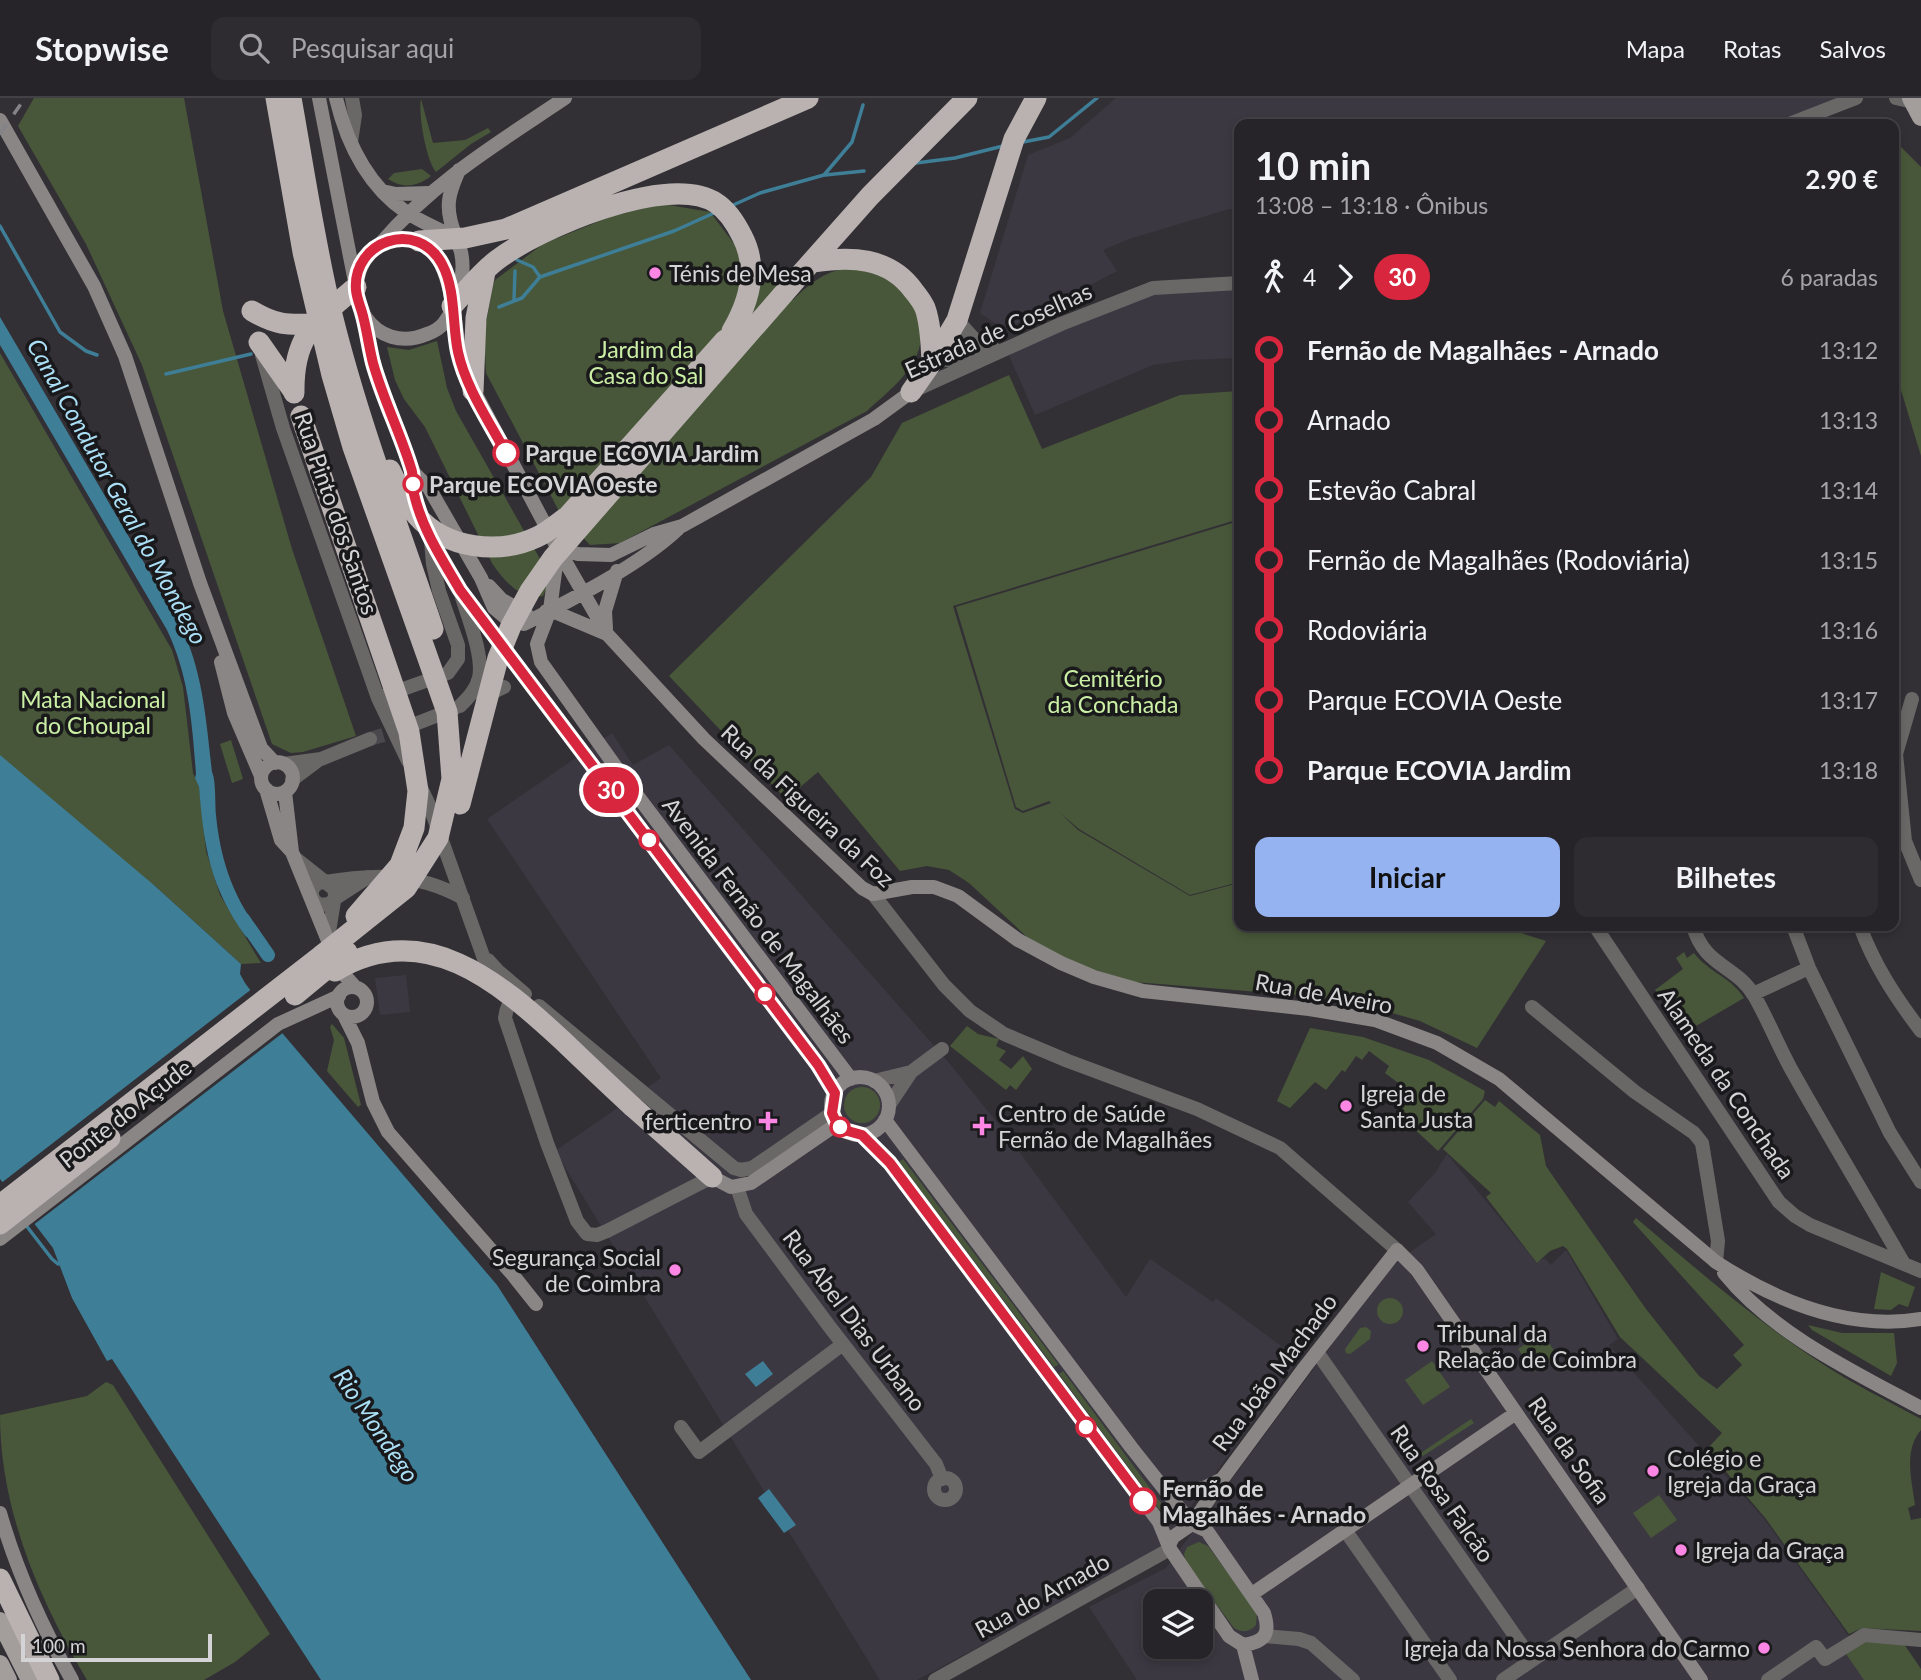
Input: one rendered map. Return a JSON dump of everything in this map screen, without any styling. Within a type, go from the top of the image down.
[{"type":"highway","points":[[0,1205],[325,946],[406,888],[438,838],[452,779],[447,712],[353,447],[332,376],[303,253],[276,98]]},
{"type":"highway","points":[[291,98],[329,299],[359,412],[452,685],[461,724],[464,788]]},
{"type":"highway","points":[[419,241],[456,239],[506,229],[808,98]]},
{"type":"highway","points":[[359,412],[408,505],[420,519],[446,537],[470,546],[514,546],[539,537],[568,516],[732,331],[801,269],[863,186],[947,98]]},
{"type":"highway","points":[[298,1004],[358,943],[418,888],[440,856],[456,819],[491,684],[510,626],[553,558],[801,269],[967,98]]},
{"type":"highway","points":[[911,392],[957,320],[1014,139],[1036,98]]},
{"type":"highway","points":[[452,306],[497,259],[538,235],[609,206],[662,193],[693,195],[715,202],[734,222],[744,239],[751,263],[751,287],[744,310],[732,331]]},
{"type":"highway","points":[[801,269],[842,258],[876,262],[905,279],[924,306],[931,339],[932,362]]},
{"type":"highway","points":[[473,391],[476,318],[485,270]]},
{"type":"highway","points":[[325,946],[400,865],[414,828],[418,791],[409,732],[294,393],[294,368],[300,345],[313,324],[356,287]]},
{"type":"highway","points":[[252,311],[272,322],[286,325],[313,324]]},
{"type":"highway","points":[[259,342],[294,393]]},
{"type":"highway","points":[[0,1224],[298,1004],[351,961],[368,955],[410,952],[458,962],[490,979],[528,1008],[712,1177]]},
{"type":"highway","points":[[0,1579],[49,1680]]},
{"type":"main road","points":[[319,98],[356,287],[363,315],[373,328],[396,338],[408,339],[420,337],[445,322],[460,285],[463,268],[450,219],[449,202],[459,170]]},
{"type":"main road","points":[[336,98],[351,142],[366,173],[379,191],[408,213],[456,239]]},
{"type":"main road","points":[[356,287],[365,259],[429,193],[565,98]]},
{"type":"main road","points":[[0,120],[78,256],[111,320],[141,399],[200,583],[261,748],[290,771],[288,786],[293,855]]},
{"type":"main road","points":[[379,191],[396,194],[429,193]]},
{"type":"main road","points":[[382,243],[399,239],[419,241],[434,253],[442,264],[452,306]]},
{"type":"main road","name":"Rua da Figueira da Foz","points":[[452,306],[458,352],[473,391],[607,634],[704,738],[862,888],[873,894]]},
{"type":"main road","name":"Avenida Fernão de Magalhães","points":[[363,315],[373,363],[412,471],[414,494],[431,541],[460,590],[815,1060],[835,1093]]},
{"type":"main road","name":"Estrada de Coselhas","points":[[682,526],[874,419],[911,392]]},
{"type":"main road","points":[[412,471],[429,488],[481,578],[502,600],[528,613],[550,610],[584,592],[666,541],[682,526]]},
{"type":"main road","points":[[558,549],[578,554],[611,555],[654,534],[682,526]]},
{"type":"main road","name":"Avenida Fernão de Magalhães","points":[[558,549],[550,610],[537,644],[541,662],[618,770],[851,1079]]},
{"type":"main road","points":[[550,610],[607,634],[606,611],[617,571]]},
{"type":"main road","points":[[200,583],[234,713],[264,783],[281,840],[293,855],[312,897],[325,946],[340,970],[345,992]]},
{"type":"main road","points":[[279,763],[266,767],[264,783],[273,793],[288,786]]},
{"type":"main road","name":"Rua de Aveiro","points":[[873,894],[912,887],[934,887],[958,896],[1018,940],[1061,963],[1094,977],[1143,991],[1309,1009],[1375,1020],[1437,1043],[1499,1079],[1716,1262],[1755,1287],[1812,1310],[1847,1319],[1921,1319]]},
{"type":"main road","points":[[358,1043],[368,1003],[360,989],[345,992],[337,1003],[358,1043],[373,1102],[388,1132],[536,1304]]},
{"type":"main road","name":"Ponte do Açude","points":[[0,1239],[278,1024],[298,1004],[345,992]]},
{"type":"main road","points":[[298,1004],[355,1017],[364,1013]]},
{"type":"main road","points":[[862,1135],[876,1131],[886,1120],[889,1105],[887,1095],[874,1081],[851,1079],[835,1093],[835,1119],[844,1130],[862,1135],[890,1163],[1159,1522],[1170,1546],[1229,1636],[1243,1645],[1257,1643],[1265,1636],[1268,1624],[1252,1594],[1207,1531],[1192,1524],[886,1120]]},
{"type":"main road","points":[[712,1177],[731,1187],[751,1183],[835,1119]]},
{"type":"main road","name":"Rua João Machado","points":[[1192,1524],[1317,1352],[1397,1250]]},
{"type":"main road","name":"Rua da Sofia","points":[[1397,1250],[1417,1270],[1701,1680]]},
{"type":"main road","name":"Rua de Aveiro","points":[[1716,1262],[1743,1296],[1794,1334],[1849,1369],[1921,1408]]},
{"type":"main road","points":[[1252,1594],[1516,1413]]},
{"type":"main road","points":[[1169,1494],[1204,1488],[1223,1478]]},
{"type":"main road","points":[[0,1513],[28,1594],[72,1680]]},
{"type":"main road","points":[[1170,1546],[1173,1536],[1192,1524]]},
{"type":"main road","points":[[0,1621],[30,1680]]},
{"type":"main road","points":[[1243,1645],[1252,1680]]},
{"type":"main road","points":[[0,1664],[8,1680]]},
{"type":"street","points":[[351,142],[355,115],[352,98]]},
{"type":"street","points":[[1802,119],[1856,98]]},
{"type":"street","name":"Estrada de Coselhas","points":[[911,392],[999,351],[1153,288],[1234,283]]},
{"type":"street","points":[[957,320],[975,340],[999,351]]},
{"type":"street","name":"Rua Pinto dos Santos","points":[[259,342],[283,428],[378,698],[430,807],[547,1143],[577,1221],[587,1234],[597,1235],[712,1177]]},
{"type":"street","points":[[932,362],[999,351]]},
{"type":"street","points":[[378,698],[448,673],[458,659],[458,645],[439,591],[431,541]]},
{"type":"street","points":[[460,590],[480,664],[491,684]]},
{"type":"street","points":[[460,706],[472,694],[491,684]]},
{"type":"street","points":[[400,730],[460,706],[491,684]]},
{"type":"street","points":[[1899,744],[1912,699]]},
{"type":"street","points":[[279,763],[321,759],[370,739]]},
{"type":"street","points":[[288,786],[321,759]]},
{"type":"street","points":[[1899,783],[1905,841],[1921,880]]},
{"type":"street","points":[[293,855],[334,889],[325,946]]},
{"type":"street","points":[[368,877],[330,904],[324,906],[315,903],[312,897],[315,886],[327,882],[368,877],[387,875],[425,881],[463,898]]},
{"type":"street","name":"Rua da Figueira da Foz","points":[[873,894],[944,985],[970,1010],[1004,1034],[1197,1109],[1280,1148],[1397,1250]]},
{"type":"street","name":"Alameda da Conchada","points":[[1596,931],[1779,1202],[1810,1225],[1921,1270]]},
{"type":"street","points":[[1694,931],[1707,955],[1735,974],[1753,995],[1793,1072],[1905,1264]]},
{"type":"street","points":[[1795,931],[1809,968],[1889,1133],[1921,1182]]},
{"type":"street","points":[[1862,931],[1871,955],[1896,998],[1921,1031]]},
{"type":"street","points":[[482,953],[498,971],[734,1168],[752,1168],[835,1119]]},
{"type":"street","points":[[1753,995],[1809,968]]},
{"type":"street","points":[[505,1018],[506,1007],[515,997],[525,994]]},
{"type":"street","points":[[1532,1007],[1635,1092],[1695,1133],[1702,1143],[1718,1241],[1716,1262]]},
{"type":"street","points":[[889,1105],[911,1072],[942,1049]]},
{"type":"street","points":[[874,1081],[911,1072]]},
{"type":"street","name":"Rua Abel Dias Urbano","points":[[737,1187],[746,1214],[936,1464],[942,1479]]},
{"type":"street","points":[[1699,1247],[1715,1228]]},
{"type":"street","points":[[681,1427],[699,1452],[843,1344]]},
{"type":"street","name":"Rua Rosa Falcão","points":[[1317,1352],[1532,1660]]},
{"type":"street","points":[[1345,1530],[1450,1680]]},
{"type":"street","name":"Rua do Arnado","points":[[935,1680],[1170,1546]]},
{"type":"street","points":[[1503,1680],[1638,1588]]},
{"type":"street","points":[[1768,1680],[1816,1647],[1825,1659],[1864,1635],[1921,1640]]},
{"type":"street","points":[[1265,1636],[1299,1639],[1311,1643],[1353,1680]]},
{"type":"shaded area","points":[[1116,98],[1838,98],[1782,119],[1234,119],[1234,209],[1129,239],[1103,250],[1117,271],[1005,330],[980,313],[1028,155],[1070,138]]},
{"type":"shaded area","points":[[1234,287],[1234,358],[1153,365],[1035,415],[1008,353],[1141,295]]},
{"type":"shaded area","points":[[612,733],[633,765],[669,745],[950,1064],[1007,1135],[1126,1297],[1150,1259],[1213,1302],[1216,1298],[1299,1359],[1159,1550],[917,1680],[880,1680],[555,1151],[661,1078],[487,819]]},
{"type":"shaded area","points":[[406,975],[410,1012],[380,1015],[375,978]]},
{"type":"shaded area","points":[[1447,1154],[1537,1263],[1544,1258],[1551,1265],[1566,1250],[1618,1339],[1609,1345],[1765,1520],[1848,1635],[1872,1680],[1137,1680],[1089,1607],[1166,1568],[1390,1266],[1436,1234],[1408,1202],[1435,1173]]},
{"type":"green space","points":[[34,98],[184,98],[223,311],[292,549],[356,736],[303,752],[291,753],[272,744],[142,365],[86,244],[18,126]]},
{"type":"green space","points":[[421,99],[433,143],[465,140],[488,128],[491,132],[436,172],[429,158],[424,136]]},
{"type":"green space","points":[[1899,145],[1921,167],[1921,456],[1899,383]]},
{"type":"green space","points":[[422,169],[431,176],[420,183],[405,185],[388,179],[394,173]]},
{"type":"green space","name":"Jardim da Casa do Sal","points":[[663,204],[710,212],[738,249],[793,300],[811,284],[832,272],[864,268],[879,273],[904,291],[913,304],[919,318],[919,349],[904,375],[867,411],[620,543],[590,545],[560,513],[486,373],[484,334],[493,285],[495,280],[543,244],[612,216]]},
{"type":"green space","points":[[437,341],[447,388],[456,411],[544,566],[547,587],[543,596],[520,592],[496,569],[425,427],[404,399],[395,380],[387,347],[409,350]]},
{"type":"green space","name":"Mata Nacional do Choupal","points":[[0,353],[172,650],[183,687],[206,851],[220,895],[261,963],[241,964],[155,886],[0,791]]},
{"type":"green space","name":"Cemitério da Conchada","points":[[1009,375],[1042,449],[1180,395],[1234,391],[1234,521],[953,606],[1015,809],[1023,813],[1051,803],[1049,801],[1023,811],[1016,807],[956,607],[1234,523],[1234,883],[1190,895],[1079,829],[1059,812],[1078,830],[1190,896],[1234,884],[1234,931],[1515,931],[1546,941],[1477,1048],[1420,1021],[1368,1006],[1310,996],[1134,982],[1076,964],[1027,937],[969,883],[949,870],[927,866],[900,871],[818,772],[786,799],[669,676],[871,477],[902,423]]},
{"type":"green space","points":[[231,740],[243,779],[232,783],[220,744]]},
{"type":"green space","points":[[1684,952],[1687,958],[1694,953],[1733,985],[1744,998],[1684,1033],[1655,990],[1683,969],[1676,958]]},
{"type":"green space","points":[[332,1024],[344,1038],[361,1105],[358,1107],[327,1071],[334,1040],[330,1027]]},
{"type":"green space","points":[[967,1026],[978,1034],[999,1039],[996,1046],[1006,1051],[999,1060],[1011,1069],[1023,1056],[1032,1069],[1016,1090],[1010,1085],[1006,1090],[950,1046]]},
{"type":"green space","points":[[1310,1028],[1363,1037],[1429,1060],[1485,1091],[1483,1099],[1438,1151],[1396,1112],[1409,1091],[1385,1073],[1389,1066],[1369,1051],[1362,1060],[1356,1056],[1345,1072],[1342,1070],[1326,1090],[1315,1082],[1290,1108],[1277,1101]]},
{"type":"green space","points":[[862,1087],[875,1092],[880,1105],[875,1118],[862,1123],[849,1118],[844,1105],[849,1092]]},
{"type":"green space","points":[[1485,1100],[1495,1107],[1499,1101],[1540,1135],[1546,1166],[1646,1309],[1699,1376],[1717,1389],[1742,1365],[1733,1355],[1744,1345],[1633,1222],[1636,1218],[1794,1345],[1843,1377],[1921,1419],[1921,1430],[1915,1438],[1910,1457],[1915,1505],[1908,1508],[1911,1520],[1921,1518],[1921,1631],[1862,1628],[1849,1634],[1766,1519],[1707,1449],[1722,1433],[1620,1337],[1567,1249],[1563,1246],[1550,1251],[1537,1263],[1486,1197],[1491,1193],[1443,1149]]},
{"type":"green space","points":[[903,1159],[1058,1365],[1054,1367],[899,1162]]},
{"type":"green space","points":[[1881,1272],[1915,1287],[1908,1307],[1899,1304],[1891,1310],[1874,1309]]},
{"type":"green space","points":[[1390,1298],[1399,1302],[1403,1311],[1399,1320],[1390,1324],[1381,1320],[1377,1311],[1381,1302]]},
{"type":"green space","points":[[1808,1325],[1842,1333],[1894,1333],[1897,1363],[1891,1376],[1812,1330]]},
{"type":"green space","points":[[1366,1327],[1371,1331],[1370,1339],[1350,1354],[1346,1353],[1345,1349],[1360,1328]]},
{"type":"green space","points":[[1542,1333],[1558,1356],[1534,1372],[1518,1349]]},
{"type":"green space","points":[[1432,1361],[1450,1387],[1423,1405],[1405,1380]]},
{"type":"green space","points":[[1063,1371],[1167,1511],[1163,1514],[1059,1374]]},
{"type":"green space","points":[[106,1382],[113,1385],[270,1634],[235,1662],[204,1680],[87,1680],[53,1618],[26,1553],[7,1485],[0,1415],[87,1396]]},
{"type":"green space","points":[[1471,1419],[1474,1423],[1415,1461],[1410,1460],[1398,1443],[1402,1440],[1415,1457]]},
{"type":"green space","points":[[1659,1495],[1677,1520],[1651,1538],[1633,1513]]},
{"type":"green space","points":[[1199,1542],[1208,1546],[1257,1613],[1256,1625],[1243,1631],[1234,1628],[1213,1600],[1213,1589],[1205,1589],[1186,1563],[1184,1554],[1187,1547]]},
{"type":"green space","points":[[1871,1640],[1904,1644],[1921,1669],[1921,1680],[1864,1680],[1844,1651]]},
{"type":"water","name":"Canal Condutor Geral do Mondego","points":[[0,317],[188,642],[202,696],[224,861],[241,903],[258,929],[246,937],[224,901],[211,866],[203,829],[199,787],[195,778],[195,755],[185,682],[174,647],[167,630],[0,345]]},
{"type":"water","name":"Rio Mondego","points":[[0,755],[155,886],[241,964],[240,974],[245,983],[283,1034],[497,1285],[751,1680],[321,1680],[112,1359],[107,1361],[72,1298],[53,1248],[0,1179]]},
{"type":"water","points":[[763,1361],[773,1374],[756,1387],[745,1374]]},
{"type":"water","points":[[769,1489],[796,1525],[784,1533],[758,1498]]},
{"type":"pier","points":[[253,988],[284,1032],[32,1226],[0,1184]]},
{"type":"waterway","points":[[1023,142],[1049,137],[1097,98]]},
{"type":"waterway","points":[[731,206],[760,193],[824,175],[852,142],[863,105]]},
{"type":"waterway","points":[[916,163],[955,158],[1003,146]]},
{"type":"waterway","points":[[825,175],[864,171]]},
{"type":"waterway","points":[[540,277],[674,231],[714,213]]},
{"type":"waterway","points":[[0,226],[60,332],[86,351],[97,355]]},
{"type":"waterway","points":[[499,307],[522,298],[540,277],[533,267],[517,260]]},
{"type":"waterway","points":[[514,300],[515,271]]},
{"type":"waterway","points":[[166,374],[251,354]]},
{"type":"waterway","name":"Canal Condutor Geral do Mondego","points":[[243,919],[268,955]]},
{"type":"waterway","points":[[25,1224],[52,1259],[58,1264],[61,1263]]},
{"type":"tunnel","points":[[370,739],[400,730]]},
{"type":"railway","points":[[0,134],[25,98]]},
{"type":"bus line","name":"30","points":[[506,453],[463,370],[447,277],[442,264],[434,253],[419,241],[408,238],[382,243],[372,250],[360,269],[356,287],[358,301],[373,363],[412,471],[414,494],[431,541],[460,590],[818,1065],[835,1093],[831,1106],[837,1124],[853,1134],[862,1135],[890,1163],[1143,1501]]},
{"type":"place","name":"Ténis de Mesa","points":[[655,273]]},
{"type":"place","name":"Parque ECOVIA Jardim","points":[[506,453]]},
{"type":"place","name":"Parque ECOVIA Oeste","points":[[413,484]]},
{"type":"place","name":"Igreja de Santa Justa","points":[[1346,1106]]},
{"type":"place","name":"ferticentro","points":[[768,1121]]},
{"type":"place","name":"Centro de Saúde Fernão de Magalhães","points":[[982,1126]]},
{"type":"place","name":"Segurança Social de Coimbra","points":[[675,1270]]},
{"type":"place","name":"Tribunal da Relação de Coimbra","points":[[1423,1346]]},
{"type":"place","name":"Colégio e Igreja da Graça","points":[[1653,1471]]},
{"type":"place","name":"Fernão de Magalhães - Arnado","points":[[1143,1501]]},
{"type":"place","name":"Igreja da Graça","points":[[1681,1550]]},
{"type":"place","name":"Igreja da Nossa Senhora do Carmo","points":[[1764,1648]]}]
